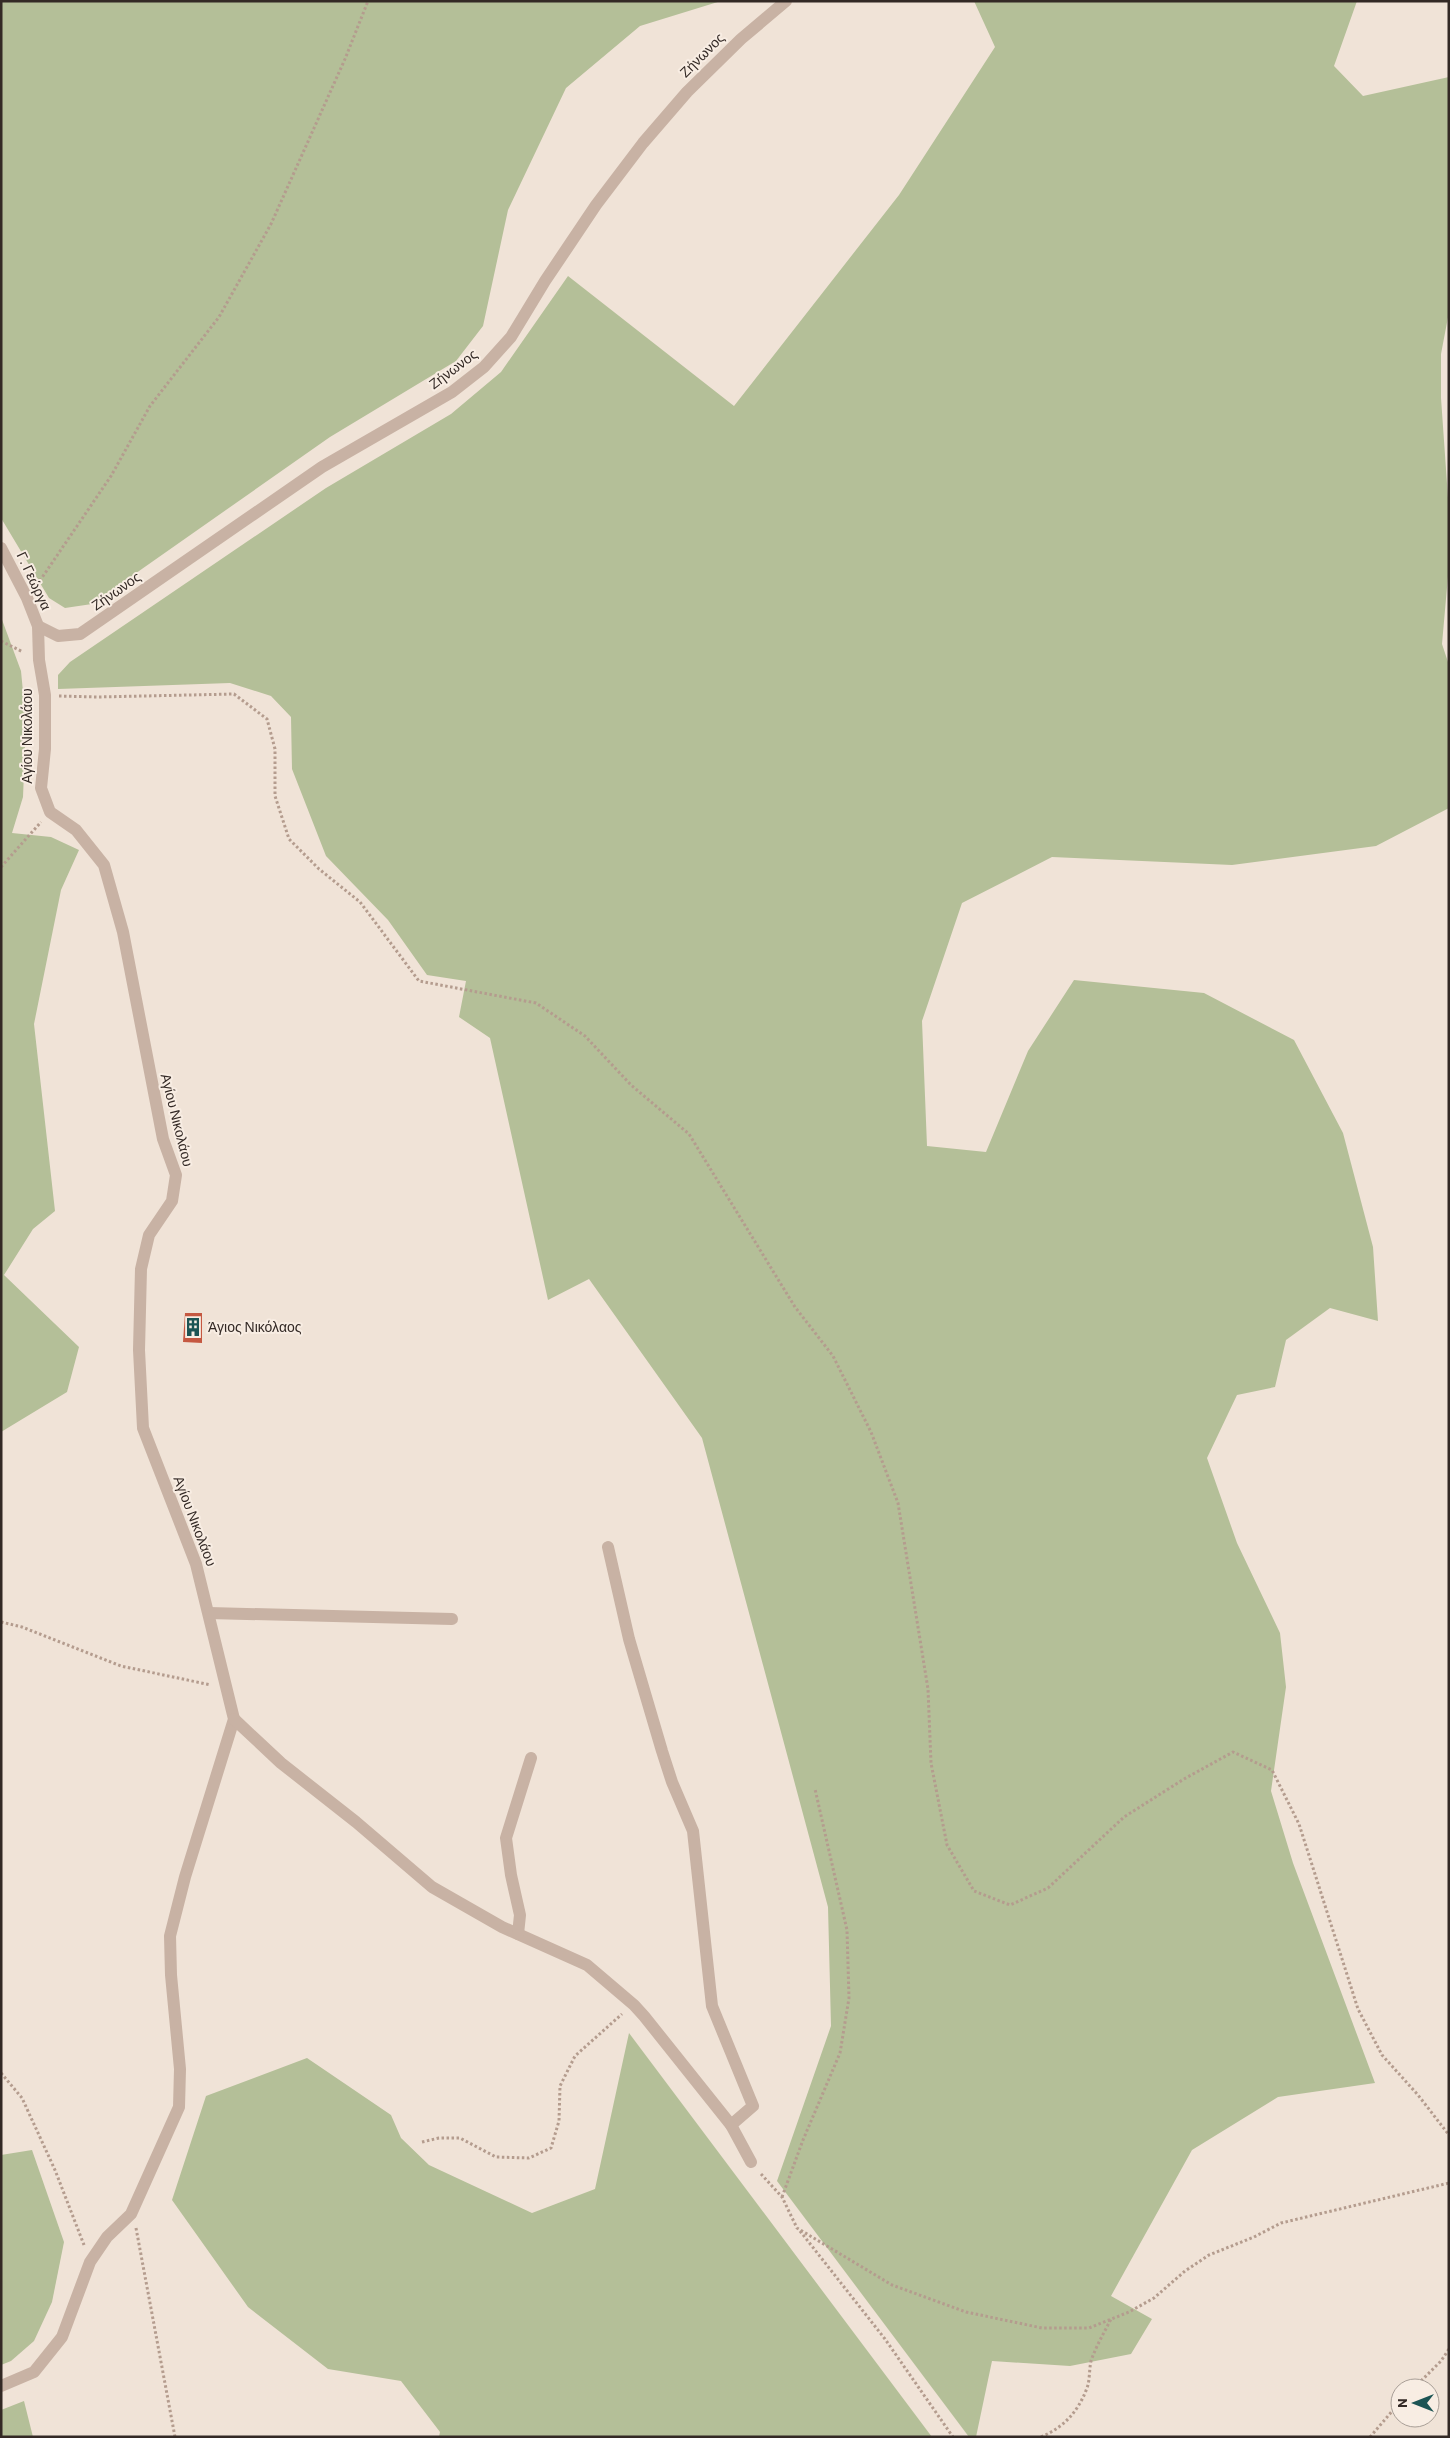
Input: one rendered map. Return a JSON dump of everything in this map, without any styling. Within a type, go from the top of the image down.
[{"type":"street","name":"Ζήνωνος","points":[[38,626],[58,636],[80,634],[322,466],[452,392],[484,367],[511,337],[545,281],[596,205],[643,143],[687,92],[741,38],[786,1]]},
{"type":"street","name":"Γ. Γεώργα","points":[[1,548],[28,598],[38,626]]},
{"type":"street","name":"Αγίου Νικολάου","points":[[38,626],[39,660],[46,695],[45,750],[41,788],[50,812],[76,830],[104,865],[125,940],[163,1139],[176,1175],[172,1201],[149,1235],[141,1269],[139,1350],[143,1428],[196,1564],[234,1719]]},
{"type":"street","points":[[608,1547],[628,1639],[672,1782],[694,1831],[712,2006],[753,2106],[731,2125]]},
{"type":"street","points":[[209,1613],[452,1619]]},
{"type":"street","points":[[1,2386],[34,2372],[62,2337],[90,2262],[107,2237],[131,2214],[179,2107],[180,2069],[171,1975],[170,1936],[184,1877],[234,1719],[281,1763],[356,1822],[432,1887],[518,1934],[587,1965],[634,2005],[731,2125],[751,2162]]},
{"type":"street","points":[[518,1934],[520,1915],[511,1875],[506,1838],[531,1758]]},
{"type":"path","points":[[28,598],[111,476],[150,406],[219,317],[274,216],[345,59],[368,1]]},
{"type":"path","points":[[1,640],[39,660]]},
{"type":"path","points":[[46,695],[98,697],[234,694],[267,719],[275,749],[275,796],[289,839],[319,869],[360,902],[419,981],[536,1003],[585,1036],[632,1085],[689,1134],[795,1306],[833,1356],[871,1432],[898,1503],[928,1689],[931,1763],[947,1845],[974,1891],[1010,1905],[1048,1888],[1124,1817],[1184,1779],[1233,1752],[1272,1770],[1299,1824],[1358,2008],[1382,2055],[1418,2095],[1449,2135]]},
{"type":"path","points":[[1,867],[50,812]]},
{"type":"path","points":[[1,1622],[22,1627],[121,1666],[227,1689]]},
{"type":"path","points":[[782,2198],[803,2140],[840,2053],[849,1998],[847,1930],[815,1789]]},
{"type":"path","points":[[422,2142],[439,2138],[460,2138],[496,2157],[529,2158],[551,2148],[558,2121],[560,2086],[575,2056],[634,2005]]},
{"type":"path","points":[[1,2073],[22,2098],[55,2170],[90,2262]]},
{"type":"path","points":[[751,2162],[782,2198],[797,2228],[885,2338],[953,2437]]},
{"type":"path","points":[[797,2228],[892,2285],[966,2312],[1042,2328],[1089,2328],[1154,2298],[1185,2270],[1209,2255],[1254,2238],[1281,2223],[1449,2183]]},
{"type":"path","points":[[131,2214],[140,2239],[175,2437]]},
{"type":"path","points":[[1041,2437],[1058,2430],[1073,2414],[1087,2387],[1091,2362],[1100,2340],[1112,2319]]},
{"type":"path","points":[[1424,2378],[1441,2362],[1449,2349]]},
{"type":"path","points":[[1370,2437],[1390,2414]]},
{"type":"green space","points":[[1,1],[721,1],[640,26],[566,88],[508,210],[483,326],[456,361],[330,437],[92,604],[65,608],[49,598],[1,518]]},
{"type":"green space","points":[[974,1],[1357,1],[1334,66],[1363,96],[1449,77],[1449,312],[1441,354],[1441,398],[1449,512],[1449,565],[1442,644],[1449,665],[1449,808],[1376,846],[1232,865],[1052,857],[962,903],[922,1021],[927,1146],[986,1152],[1028,1051],[1074,980],[1204,993],[1294,1040],[1343,1133],[1373,1247],[1378,1321],[1330,1308],[1286,1340],[1275,1387],[1237,1395],[1207,1458],[1237,1543],[1280,1633],[1286,1687],[1271,1791],[1293,1863],[1375,2083],[1278,2097],[1192,2150],[1111,2296],[1152,2319],[1131,2354],[1070,2366],[992,2361],[976,2437],[969,2437],[777,2181],[831,2026],[828,1907],[702,1438],[589,1279],[548,1300],[490,1038],[459,1017],[466,981],[427,975],[388,920],[326,856],[292,769],[291,717],[271,696],[230,683],[58,689],[58,675],[70,662],[326,488],[451,414],[501,372],[568,276],[734,406],[899,195],[995,47]]},
{"type":"green space","points":[[1,617],[21,671],[26,723],[23,797],[12,833],[51,837],[79,850],[61,890],[34,1024],[55,1211],[33,1229],[4,1275],[79,1347],[67,1392],[1,1432]]},
{"type":"green space","points":[[629,2033],[932,2437],[439,2437],[440,2432],[401,2381],[328,2369],[248,2307],[172,2200],[206,2096],[307,2058],[391,2115],[401,2138],[429,2165],[532,2213],[595,2189]]},
{"type":"green space","points":[[32,2150],[64,2242],[52,2302],[34,2341],[11,2361],[1,2365],[1,2155]]},
{"type":"green space","points":[[24,2401],[33,2437],[1,2437],[1,2410]]},
{"type":"building","name":"Άγιος Νικόλαος","points":[[185,1313],[202,1313],[202,1343],[183,1342]]},
{"type":"place","name":"Άγιος Νικόλαος","points":[[193,1327]]}]
